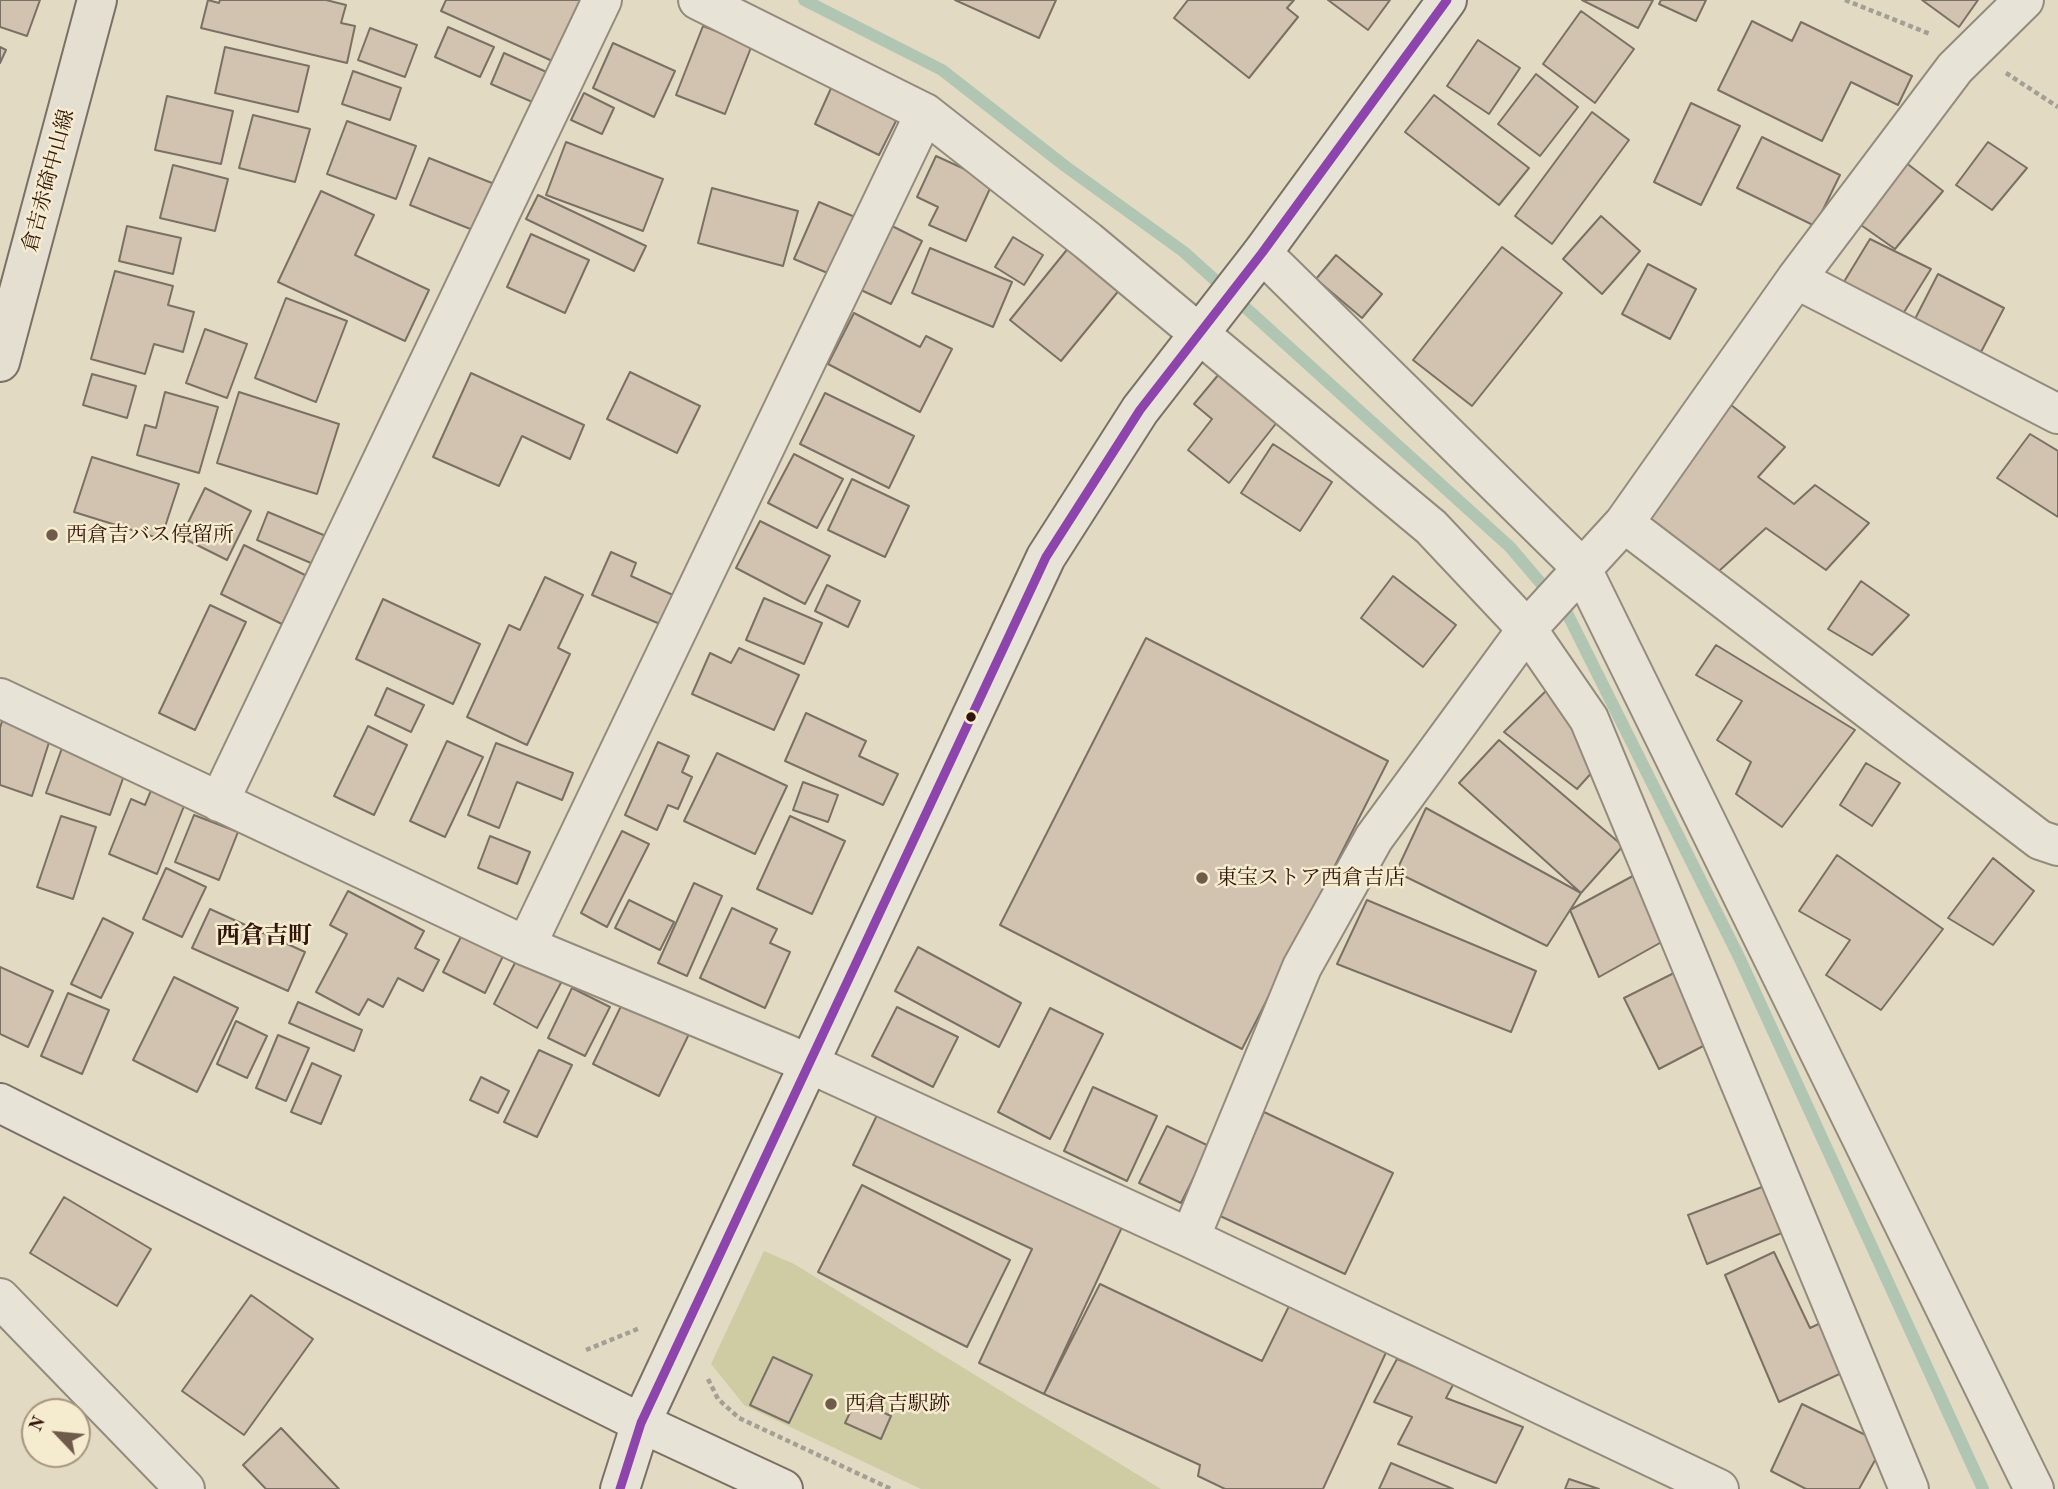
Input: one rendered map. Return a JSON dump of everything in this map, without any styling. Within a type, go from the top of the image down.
[{"type":"main road","name":"倉吉赤碕中山線","points":[[0,362],[97,0]]},
{"type":"street","points":[[219,802],[602,0]]},
{"type":"street","points":[[698,0],[925,113],[1088,241],[1206,327],[1432,527],[1527,629],[1589,719],[1909,1489]]},
{"type":"street","points":[[620,1489],[641,1423],[1046,557],[1140,410],[1257,260],[1447,0]]},
{"type":"street","points":[[1190,1238],[1309,955],[1374,838],[1527,629],[1624,523],[1796,279],[1955,68],[2024,0]]},
{"type":"street","points":[[526,946],[925,113]]},
{"type":"street","points":[[1257,260],[1581,567],[2034,1489]]},
{"type":"street","points":[[1796,279],[2058,414]]},
{"type":"street","points":[[1624,523],[2040,840],[2058,846]]},
{"type":"street","points":[[0,698],[526,946],[808,1063],[1190,1238],[1719,1489]]},
{"type":"street","points":[[0,1103],[641,1423],[783,1489]]},
{"type":"street","points":[[0,1297],[185,1489]]},
{"type":"path","points":[[532,1367],[600,1345],[659,1320],[686,1330],[712,1347],[706,1377],[718,1399],[739,1418],[891,1489]]},
{"type":"shaded area","points":[[764,1251],[794,1264],[1161,1489],[921,1489],[744,1405],[711,1364]]},
{"type":"building","points":[[0,0],[40,0],[27,36],[0,27]]},
{"type":"building","points":[[208,0],[219,3],[220,0],[326,0],[346,5],[341,23],[355,26],[347,63],[201,28]]},
{"type":"building","points":[[446,0],[580,0],[595,7],[568,68],[441,11]]},
{"type":"building","points":[[955,0],[1056,0],[1039,38]]},
{"type":"building","points":[[1188,0],[1294,0],[1287,8],[1298,17],[1249,78],[1174,18]]},
{"type":"building","points":[[1328,0],[1390,0],[1368,30]]},
{"type":"building","points":[[1582,0],[1653,0],[1638,28]]},
{"type":"building","points":[[1661,0],[1706,0],[1696,21],[1659,4]]},
{"type":"building","points":[[1922,0],[1978,0],[1959,27]]},
{"type":"building","points":[[1581,11],[1634,49],[1595,103],[1543,64]]},
{"type":"building","points":[[1752,21],[1792,41],[1801,22],[1912,76],[1898,105],[1851,82],[1822,141],[1718,90]]},
{"type":"building","points":[[703,26],[752,45],[725,114],[676,95]]},
{"type":"building","points":[[448,27],[494,47],[480,77],[435,57]]},
{"type":"building","points":[[370,28],[417,45],[405,77],[358,60]]},
{"type":"building","points":[[1478,40],[1520,68],[1489,114],[1447,86]]},
{"type":"building","points":[[613,43],[675,71],[654,117],[593,88]]},
{"type":"building","points":[[0,47],[6,50],[0,63]]},
{"type":"building","points":[[225,47],[309,66],[298,112],[215,93]]},
{"type":"building","points":[[504,53],[551,74],[537,104],[491,84]]},
{"type":"building","points":[[353,71],[401,88],[390,120],[342,104]]},
{"type":"building","points":[[1536,74],[1578,107],[1540,156],[1498,124]]},
{"type":"building","points":[[832,86],[898,117],[879,155],[815,124]]},
{"type":"building","points":[[584,93],[614,108],[602,134],[571,120]]},
{"type":"building","points":[[1434,95],[1529,168],[1499,205],[1405,132]]},
{"type":"building","points":[[167,96],[233,111],[221,164],[155,150]]},
{"type":"building","points":[[1691,103],[1740,126],[1701,205],[1654,182]]},
{"type":"building","points":[[1592,112],[1629,140],[1552,244],[1515,216]]},
{"type":"building","points":[[253,115],[310,129],[295,182],[239,168]]},
{"type":"building","points":[[347,121],[416,146],[396,199],[327,174]]},
{"type":"building","points":[[1762,137],[1840,175],[1815,226],[1737,188]]},
{"type":"building","points":[[566,142],[663,179],[643,231],[546,195]]},
{"type":"building","points":[[1988,142],[2027,168],[1992,210],[1956,185]]},
{"type":"building","points":[[936,156],[993,182],[966,241],[929,225],[938,207],[917,197]]},
{"type":"building","points":[[429,158],[497,185],[478,232],[410,205]]},
{"type":"building","points":[[1905,162],[1943,191],[1895,249],[1858,223]]},
{"type":"building","points":[[173,165],[228,179],[215,231],[160,218]]},
{"type":"building","points":[[712,188],[798,211],[783,266],[698,243]]},
{"type":"building","points":[[321,191],[374,215],[355,255],[429,290],[405,341],[278,282]]},
{"type":"building","points":[[538,195],[646,246],[634,271],[526,219]]},
{"type":"building","points":[[819,202],[855,217],[830,274],[794,259]]},
{"type":"building","points":[[1601,216],[1640,251],[1602,294],[1563,259]]},
{"type":"building","points":[[127,226],[181,238],[173,274],[119,261]]},
{"type":"building","points":[[892,226],[922,241],[891,304],[861,290]]},
{"type":"building","points":[[531,234],[589,260],[565,313],[507,287]]},
{"type":"building","points":[[1013,237],[1043,255],[1024,285],[995,267]]},
{"type":"building","points":[[1870,239],[1931,269],[1901,317],[1842,285]]},
{"type":"building","points":[[1074,241],[1125,283],[1061,361],[1010,320]]},
{"type":"building","points":[[1502,247],[1562,293],[1472,406],[1413,360]]},
{"type":"building","points":[[930,248],[1012,282],[993,327],[912,293]]},
{"type":"building","points":[[1336,255],[1382,294],[1362,318],[1316,279]]},
{"type":"building","points":[[1648,264],[1696,289],[1670,339],[1622,314]]},
{"type":"building","points":[[115,271],[173,286],[168,305],[194,312],[183,352],[154,344],[145,374],[91,359]]},
{"type":"building","points":[[1938,274],[2004,308],[1981,352],[1915,319]]},
{"type":"building","points":[[286,298],[347,321],[316,402],[255,378]]},
{"type":"building","points":[[854,313],[920,347],[926,336],[952,349],[920,412],[828,364]]},
{"type":"building","points":[[205,329],[247,344],[227,398],[186,383]]},
{"type":"building","points":[[630,372],[700,406],[677,453],[607,419]]},
{"type":"building","points":[[471,373],[584,425],[570,459],[522,436],[499,486],[433,457]]},
{"type":"building","points":[[92,374],[136,386],[127,418],[83,405]]},
{"type":"building","points":[[1219,374],[1278,421],[1229,483],[1188,450],[1212,419],[1194,404]]},
{"type":"building","points":[[165,392],[218,407],[199,473],[137,455],[145,425],[156,428]]},
{"type":"building","points":[[239,392],[339,424],[317,494],[217,463]]},
{"type":"building","points":[[825,393],[914,436],[889,488],[800,444]]},
{"type":"building","points":[[1731,405],[1785,447],[1758,477],[1794,504],[1815,485],[1869,523],[1826,570],[1766,528],[1719,571],[1647,520]]},
{"type":"building","points":[[2030,434],[2058,451],[2058,517],[1997,478]]},
{"type":"building","points":[[1273,444],[1332,482],[1300,531],[1241,493]]},
{"type":"building","points":[[794,454],[843,479],[817,528],[768,503]]},
{"type":"building","points":[[92,457],[179,484],[161,539],[74,512]]},
{"type":"building","points":[[852,479],[909,506],[885,557],[828,530]]},
{"type":"building","points":[[205,488],[251,511],[227,560],[181,537]]},
{"type":"building","points":[[268,512],[338,541],[325,569],[257,540]]},
{"type":"building","points":[[760,521],[830,556],[805,604],[736,568]]},
{"type":"building","points":[[244,545],[309,577],[286,626],[221,594]]},
{"type":"building","points":[[611,552],[636,563],[631,576],[673,595],[660,624],[592,595]]},
{"type":"building","points":[[1393,576],[1456,625],[1423,667],[1361,618]]},
{"type":"building","points":[[545,577],[583,595],[558,648],[570,654],[527,745],[467,717],[509,625],[520,630]]},
{"type":"building","points":[[1861,581],[1909,615],[1872,655],[1828,629]]},
{"type":"building","points":[[827,585],[860,601],[848,627],[815,611]]},
{"type":"building","points":[[764,598],[822,623],[804,664],[746,640]]},
{"type":"building","points":[[383,599],[480,644],[453,704],[356,659]]},
{"type":"building","points":[[210,605],[246,622],[195,730],[159,713]]},
{"type":"building","points":[[1146,638],[1388,761],[1242,1049],[1000,925]]},
{"type":"building","points":[[1716,645],[1855,730],[1782,827],[1736,794],[1751,762],[1717,740],[1742,701],[1696,675]]},
{"type":"building","points":[[739,648],[799,675],[774,730],[692,694],[710,653],[731,663]]},
{"type":"building","points":[[1552,685],[1603,760],[1577,789],[1504,732]]},
{"type":"building","points":[[387,688],[424,705],[411,732],[375,715]]},
{"type":"building","points":[[806,713],[866,741],[859,756],[898,774],[883,805],[785,761]]},
{"type":"building","points":[[3,718],[52,733],[32,796],[0,785],[0,728]]},
{"type":"building","points":[[368,726],[407,745],[374,815],[334,796]]},
{"type":"building","points":[[1499,740],[1623,846],[1581,893],[1459,783]]},
{"type":"building","points":[[447,741],[483,757],[445,837],[410,821]]},
{"type":"building","points":[[658,742],[689,756],[682,772],[692,777],[678,809],[668,805],[657,830],[625,815]]},
{"type":"building","points":[[496,743],[573,773],[562,800],[517,782],[499,828],[468,815]]},
{"type":"building","points":[[62,748],[126,770],[110,815],[46,793]]},
{"type":"building","points":[[717,753],[787,786],[755,854],[684,821]]},
{"type":"building","points":[[1866,763],[1900,783],[1872,826],[1840,805]]},
{"type":"building","points":[[803,782],[838,795],[828,822],[793,810]]},
{"type":"building","points":[[152,788],[186,801],[157,874],[109,854],[131,799],[145,805]]},
{"type":"building","points":[[1426,808],[1581,893],[1547,946],[1396,872]]},
{"type":"building","points":[[194,815],[238,832],[219,880],[175,862]]},
{"type":"building","points":[[61,816],[96,827],[73,899],[37,887]]},
{"type":"building","points":[[790,816],[845,841],[812,914],[757,889]]},
{"type":"building","points":[[622,831],[649,844],[607,927],[581,913]]},
{"type":"building","points":[[490,836],[530,852],[517,884],[478,868]]},
{"type":"building","points":[[1837,855],[1943,929],[1881,1010],[1826,975],[1850,940],[1799,911]]},
{"type":"building","points":[[1993,858],[2034,891],[1993,945],[1948,918]]},
{"type":"building","points":[[166,868],[206,887],[182,937],[143,919]]},
{"type":"building","points":[[1642,871],[1667,939],[1599,977],[1570,910]]},
{"type":"building","points":[[694,883],[722,896],[687,976],[658,963]]},
{"type":"building","points":[[348,891],[424,931],[415,948],[439,960],[423,991],[398,978],[383,1007],[368,999],[359,1015],[316,992],[347,934],[330,925]]},
{"type":"building","points":[[629,900],[674,922],[660,950],[615,928]]},
{"type":"building","points":[[1367,900],[1536,971],[1511,1032],[1337,964]]},
{"type":"building","points":[[732,908],[777,929],[770,943],[790,952],[765,1008],[700,978]]},
{"type":"building","points":[[210,909],[305,952],[288,991],[192,948]]},
{"type":"building","points":[[103,918],[133,933],[101,998],[71,984]]},
{"type":"building","points":[[464,931],[505,952],[485,993],[443,972]]},
{"type":"building","points":[[918,947],[1021,1003],[999,1047],[895,991]]},
{"type":"building","points":[[519,955],[563,979],[537,1028],[494,1004]]},
{"type":"building","points":[[0,967],[53,991],[28,1047],[0,1034]]},
{"type":"building","points":[[1674,973],[1709,1043],[1659,1069],[1624,998]]},
{"type":"building","points":[[174,977],[238,1008],[197,1092],[133,1060]]},
{"type":"building","points":[[572,988],[610,1007],[585,1056],[548,1038]]},
{"type":"building","points":[[68,993],[109,1010],[82,1074],[41,1056]]},
{"type":"building","points":[[298,1002],[362,1030],[354,1051],[289,1023]]},
{"type":"building","points":[[623,1002],[689,1034],[659,1096],[593,1064]]},
{"type":"building","points":[[897,1007],[958,1037],[933,1087],[872,1056]]},
{"type":"building","points":[[1050,1008],[1103,1034],[1050,1139],[998,1112]]},
{"type":"building","points":[[236,1021],[267,1036],[247,1078],[217,1064]]},
{"type":"building","points":[[278,1035],[309,1048],[286,1101],[256,1088]]},
{"type":"building","points":[[539,1050],[572,1065],[537,1137],[504,1122]]},
{"type":"building","points":[[312,1063],[341,1076],[321,1124],[291,1112]]},
{"type":"building","points":[[481,1077],[509,1091],[498,1113],[470,1100]]},
{"type":"building","points":[[1093,1087],[1157,1116],[1127,1181],[1064,1151]]},
{"type":"building","points":[[879,1111],[1123,1225],[1044,1394],[979,1363],[1032,1249],[853,1165]]},
{"type":"building","points":[[1264,1112],[1393,1173],[1345,1274],[1218,1215]]},
{"type":"building","points":[[1167,1126],[1209,1146],[1181,1203],[1139,1183]]},
{"type":"building","points":[[1770,1184],[1801,1225],[1707,1264],[1688,1215]]},
{"type":"building","points":[[862,1185],[1010,1260],[967,1347],[818,1272]]},
{"type":"building","points":[[64,1197],[151,1249],[117,1306],[30,1253]]},
{"type":"building","points":[[1774,1252],[1810,1328],[1853,1308],[1874,1358],[1779,1402],[1725,1275]]},
{"type":"building","points":[[1100,1284],[1262,1361],[1292,1300],[1389,1346],[1323,1489],[1225,1489],[1198,1476],[1200,1465],[1044,1394]]},
{"type":"building","points":[[251,1295],[313,1339],[244,1435],[182,1391]]},
{"type":"building","points":[[773,1357],[812,1375],[789,1423],[750,1405]]},
{"type":"building","points":[[1397,1359],[1454,1383],[1446,1398],[1523,1427],[1496,1483],[1398,1444],[1412,1417],[1374,1402]]},
{"type":"building","points":[[856,1400],[891,1416],[881,1439],[845,1423]]},
{"type":"building","points":[[1802,1404],[1884,1444],[1859,1489],[1806,1489],[1771,1471]]},
{"type":"building","points":[[281,1428],[339,1489],[266,1489],[243,1465]]},
{"type":"building","points":[[1391,1463],[1453,1489],[1379,1489]]},
{"type":"building","points":[[1569,1479],[1599,1489],[1565,1489]]},
{"type":"waterway","points":[[804,0],[942,70],[1065,166],[1184,252],[1510,547],[1568,615],[1739,957],[1983,1489]]},
{"type":"transit line","points":[[620,1489],[641,1423],[1046,557],[1140,410],[1262,253],[1447,0]]},
{"type":"place","name":"西倉吉バス停留所","points":[[52,535]]},
{"type":"place","name":"東宝ストア西倉吉店","points":[[1202,878]]},
{"type":"place","name":"西倉吉駅跡","points":[[831,1404]]},
{"type":"district","name":"西倉吉町","points":[[264,937]]}]
